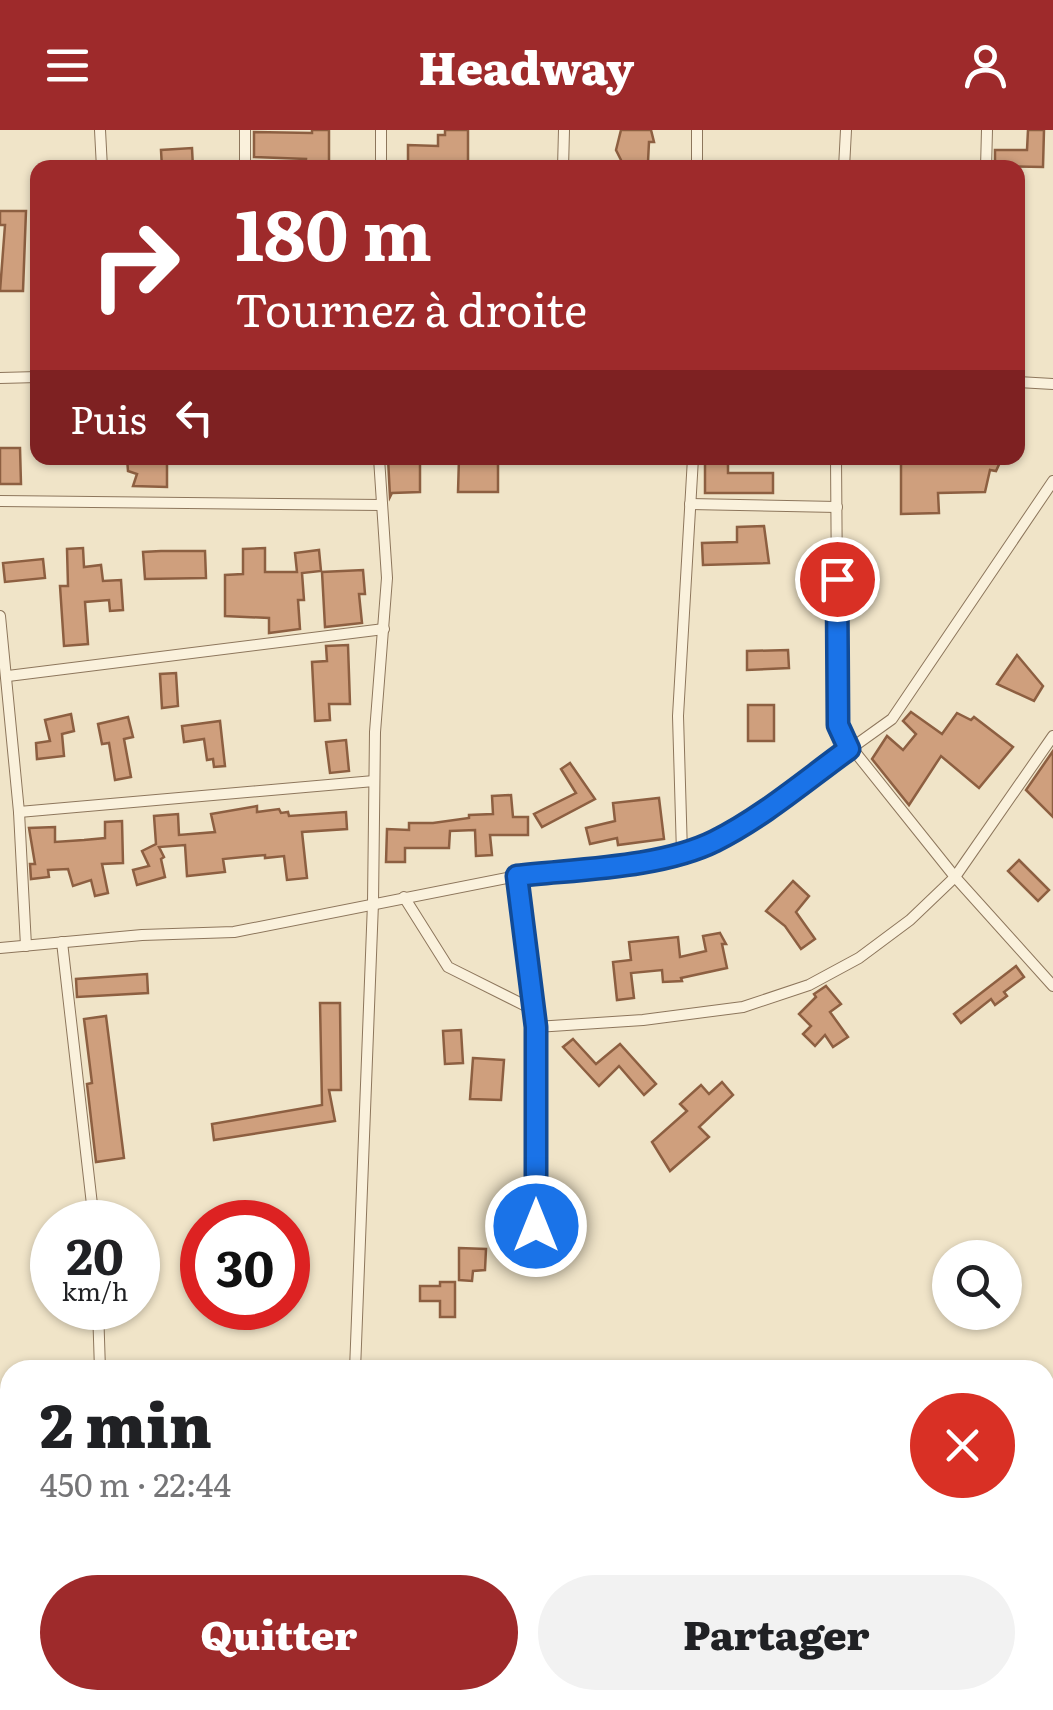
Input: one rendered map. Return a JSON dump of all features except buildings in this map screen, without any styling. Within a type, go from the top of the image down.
[{"type":"street","points":[[100,130],[102,160]]},
{"type":"street","points":[[245,130],[246,160]]},
{"type":"street","points":[[380,160],[381,130]]},
{"type":"street","points":[[562,160],[564,130]]},
{"type":"street","points":[[697,130],[698,160]]},
{"type":"street","points":[[844,160],[846,130]]},
{"type":"street","points":[[986,160],[987,130]]},
{"type":"street","points":[[0,378],[30,377]]},
{"type":"street","points":[[1025,382],[1053,384]]},
{"type":"street","points":[[355,1360],[374,781],[387,578],[379,465]]},
{"type":"street","points":[[682,853],[678,716],[693,465]]},
{"type":"street","points":[[836,465],[838,725],[849,749],[1053,986]]},
{"type":"street","points":[[0,948],[234,932],[517,876],[682,853],[714,842],[881,730],[903,707],[1053,481]]},
{"type":"street","points":[[0,501],[381,505]]},
{"type":"street","points":[[690,504],[837,507]]},
{"type":"street","points":[[0,616],[19,812],[26,946]]},
{"type":"street","points":[[8,676],[384,630]]},
{"type":"street","points":[[536,1027],[743,1008],[809,985],[859,958],[910,920],[955,876],[1053,736]]},
{"type":"street","points":[[19,812],[374,781]]},
{"type":"street","points":[[517,876],[536,1027],[536,1266]]},
{"type":"street","points":[[404,897],[448,968],[534,1010]]},
{"type":"street","points":[[62,942],[91,1200]]},
{"type":"street","points":[[99,1330],[100,1360]]},
{"type":"route","points":[[536,1226],[536,1027],[517,876],[638,861],[714,842],[849,749],[838,725],[837,579]]}]
